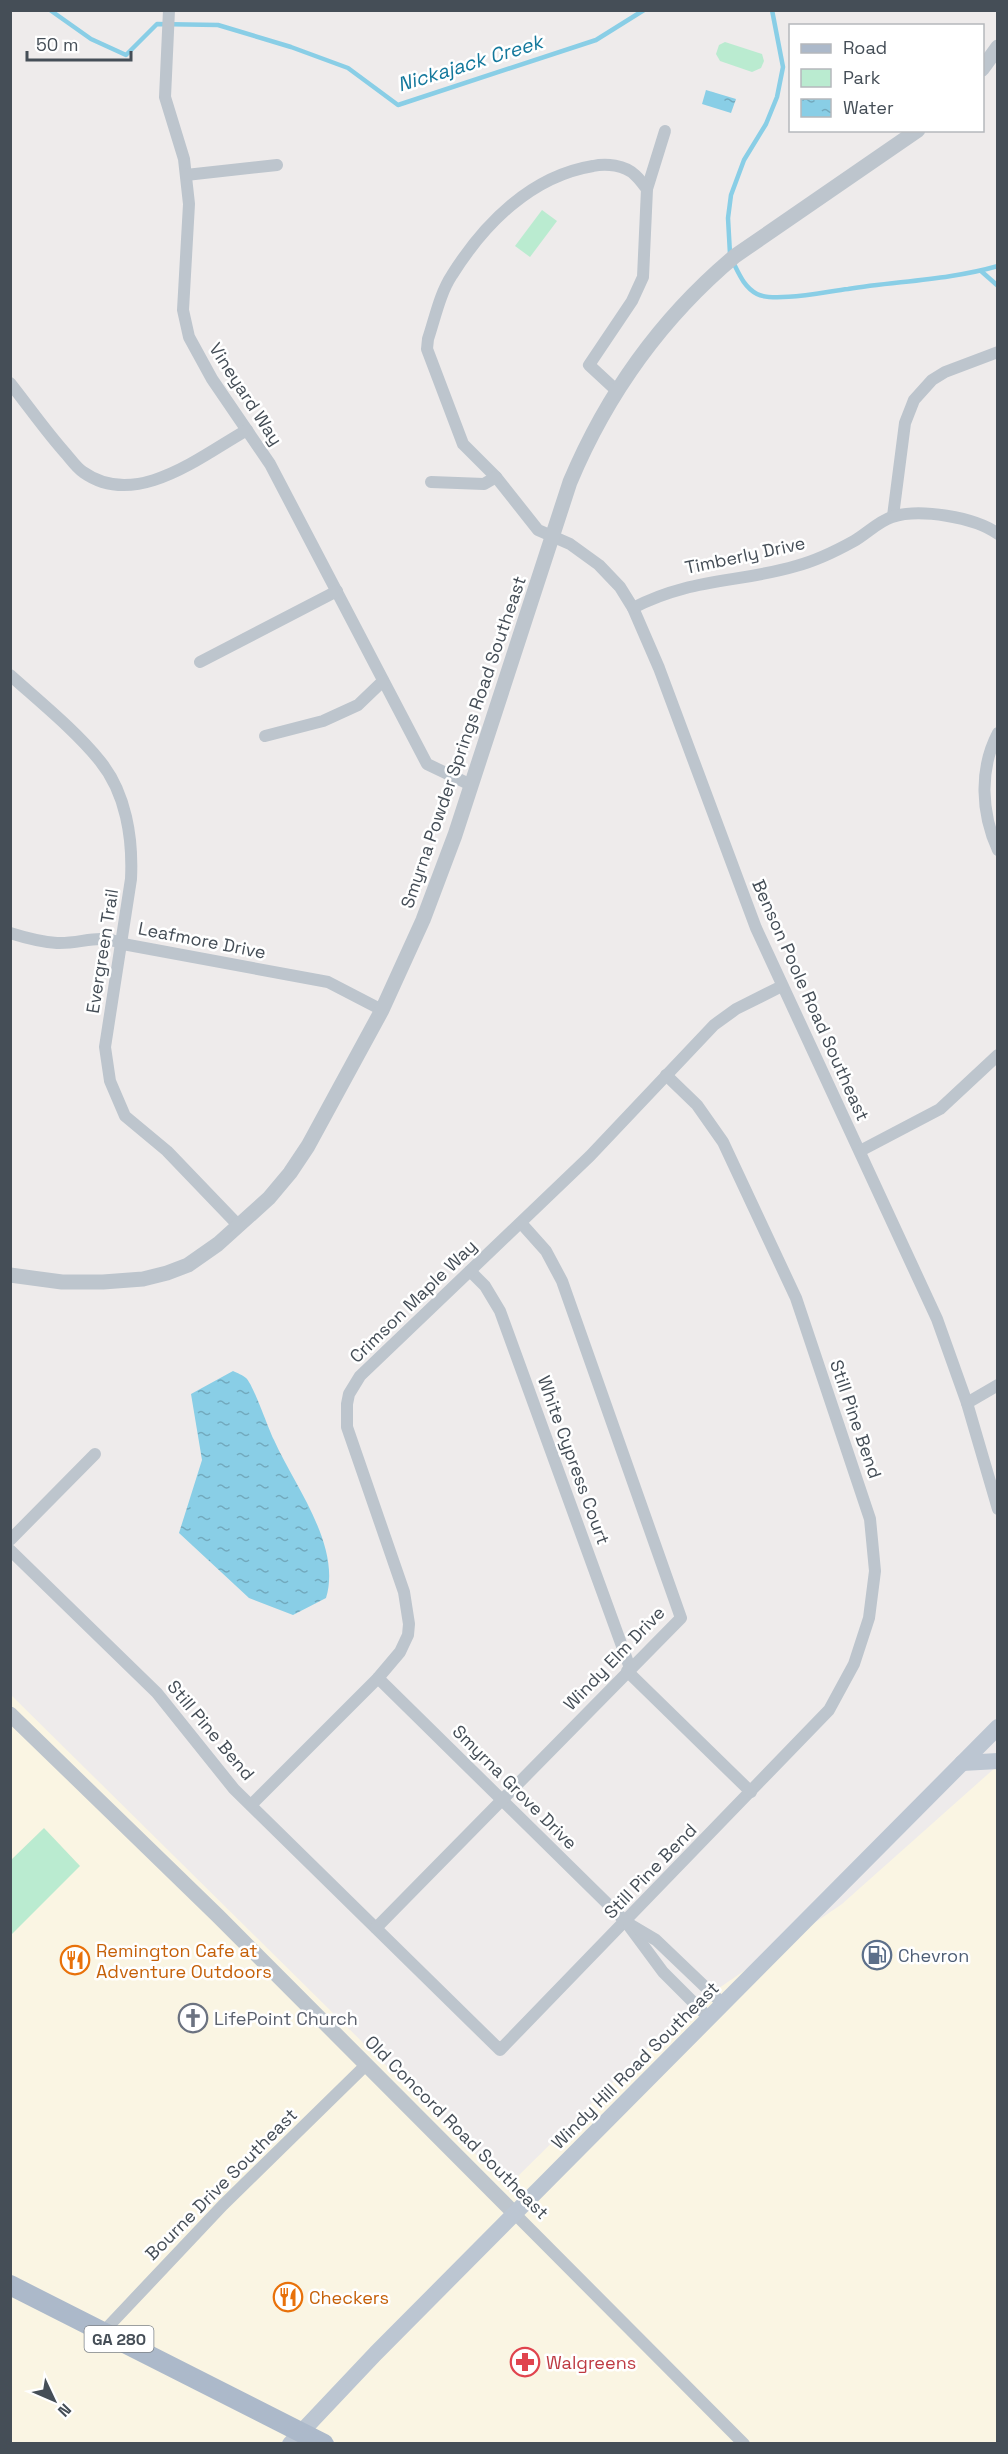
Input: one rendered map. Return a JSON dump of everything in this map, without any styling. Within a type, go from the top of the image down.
[{"type":"main road","name":"Windy Hill Road Southeast","points":[[295,2440],[515,2214],[998,1727]]},
{"type":"main road","points":[[962,1763],[998,1761]]},
{"type":"main road","name":"GA 280","points":[[10,2285],[104,2331],[295,2440],[324,2444]]},
{"type":"street","name":"Vineyard Way","points":[[169,13],[165,97],[184,159],[189,204],[183,310],[189,337],[212,379],[270,464],[427,764],[471,785]]},
{"type":"street","points":[[984,66],[998,47]]},
{"type":"street","points":[[616,390],[589,365],[633,301],[643,277],[647,189],[664,131]]},
{"type":"street","name":"Smyrna Powder Springs Road Southeast","points":[[10,1275],[62,1282],[103,1282],[143,1279],[167,1274],[188,1266],[239,1226],[290,1173],[308,1146],[382,1010],[423,920],[471,785],[570,482],[616,390],[675,313],[710,277],[769,232],[915,132]]},
{"type":"street","name":"Benson Poole Road Southeast","points":[[647,189],[634,174],[607,163],[563,174],[536,186],[502,212],[471,246],[450,277],[428,339],[427,349],[463,444],[496,477],[538,530],[570,544],[599,565],[620,587],[633,608],[659,668],[752,918],[924,1289],[967,1403],[998,1509]]},
{"type":"street","points":[[186,175],[277,165]]},
{"type":"street","points":[[998,352],[945,372],[932,380],[914,400],[905,423],[893,516],[960,517],[977,522],[998,534]]},
{"type":"street","points":[[10,382],[59,447],[82,472],[103,483],[129,487],[159,480],[247,430]]},
{"type":"street","points":[[431,482],[484,484],[496,477]]},
{"type":"street","name":"Timberly Drive","points":[[633,608],[663,593],[689,586],[796,566],[853,541],[893,516]]},
{"type":"street","points":[[200,662],[337,591]]},
{"type":"street","name":"Evergreen Trail","points":[[10,675],[100,761],[120,797],[126,817],[132,858],[123,944],[105,1047],[110,1081],[125,1116],[167,1151],[239,1226]]},
{"type":"street","points":[[265,736],[323,721],[358,705],[383,681]]},
{"type":"street","points":[[998,733],[988,752],[984,774],[987,817],[998,850]]},
{"type":"street","name":"Leafmore Drive","points":[[10,933],[38,941],[58,943],[108,938],[123,944],[328,982],[382,1010]]},
{"type":"street","name":"Crimson Maple Way","points":[[251,1805],[378,1678],[405,1644],[408,1635],[409,1614],[404,1592],[350,1437],[346,1404],[353,1386],[360,1376],[590,1156],[724,1017],[782,986]]},
{"type":"street","points":[[860,1151],[940,1109],[998,1055]]},
{"type":"street","name":"Still Pine Bend","points":[[10,1550],[157,1693],[219,1770],[251,1805],[500,2050],[829,1710],[864,1640],[873,1596],[875,1571],[873,1532],[859,1481],[796,1298],[723,1142],[697,1105],[666,1075]]},
{"type":"street","name":"Windy Elm Drive","points":[[376,1928],[681,1618],[562,1281],[546,1251],[521,1223]]},
{"type":"street","name":"White Cypress Court","points":[[470,1271],[494,1297],[500,1311],[628,1670]]},
{"type":"street","points":[[967,1403],[998,1385]]},
{"type":"street","points":[[10,1540],[95,1454]]},
{"type":"street","points":[[628,1670],[751,1792]]},
{"type":"street","name":"Smyrna Grove Drive","points":[[378,1678],[626,1922],[663,1972],[709,2018]]},
{"type":"street","name":"Old Concord Road Southeast","points":[[10,1714],[367,2064],[744,2444]]},
{"type":"street","name":"Smyrna Grove Drive","points":[[626,1922],[656,1940],[723,2004]]},
{"type":"street","name":"Bourne Drive Southeast","points":[[104,2331],[223,2205],[367,2064]]},
{"type":"shaded area","points":[[10,1694],[508,2186],[684,2012],[842,1904],[997,1766],[997,2443],[11,2443]]},
{"type":"green space","points":[[725,42],[762,54],[764,61],[761,68],[752,72],[720,61],[716,54],[719,45]]},
{"type":"green space","points":[[542,210],[557,221],[530,257],[515,246]]},
{"type":"green space","points":[[44,1828],[80,1866],[11,1935],[11,1860]]},
{"type":"water","points":[[706,90],[736,99],[731,113],[702,104]]},
{"type":"water","points":[[233,1371],[242,1375],[249,1382],[274,1440],[322,1537],[329,1578],[326,1598],[293,1615],[249,1598],[179,1533],[202,1460],[191,1394]]},
{"type":"waterway","name":"Nickajack Creek","points":[[50,10],[91,39],[126,55],[157,24],[218,25],[291,47],[348,68],[398,105],[596,40],[644,10]]},
{"type":"waterway","name":"Nickajack Creek","points":[[730,254],[728,218],[731,195],[744,160],[766,124],[777,97],[783,67],[772,10]]},
{"type":"waterway","name":"Nickajack Creek","points":[[733,262],[742,280],[752,291],[776,297],[801,296],[942,277],[998,266]]},
{"type":"waterway","name":"Nickajack Creek","points":[[981,271],[998,286]]},
{"type":"place","name":"Chevron","points":[[877,1955]]},
{"type":"place","name":"Remington Cafe at Adventure Outdoors","points":[[75,1960]]},
{"type":"place","name":"LifePoint Church","points":[[193,2018]]},
{"type":"place","name":"Checkers","points":[[288,2297]]},
{"type":"place","name":"Walgreens","points":[[525,2362]]}]
